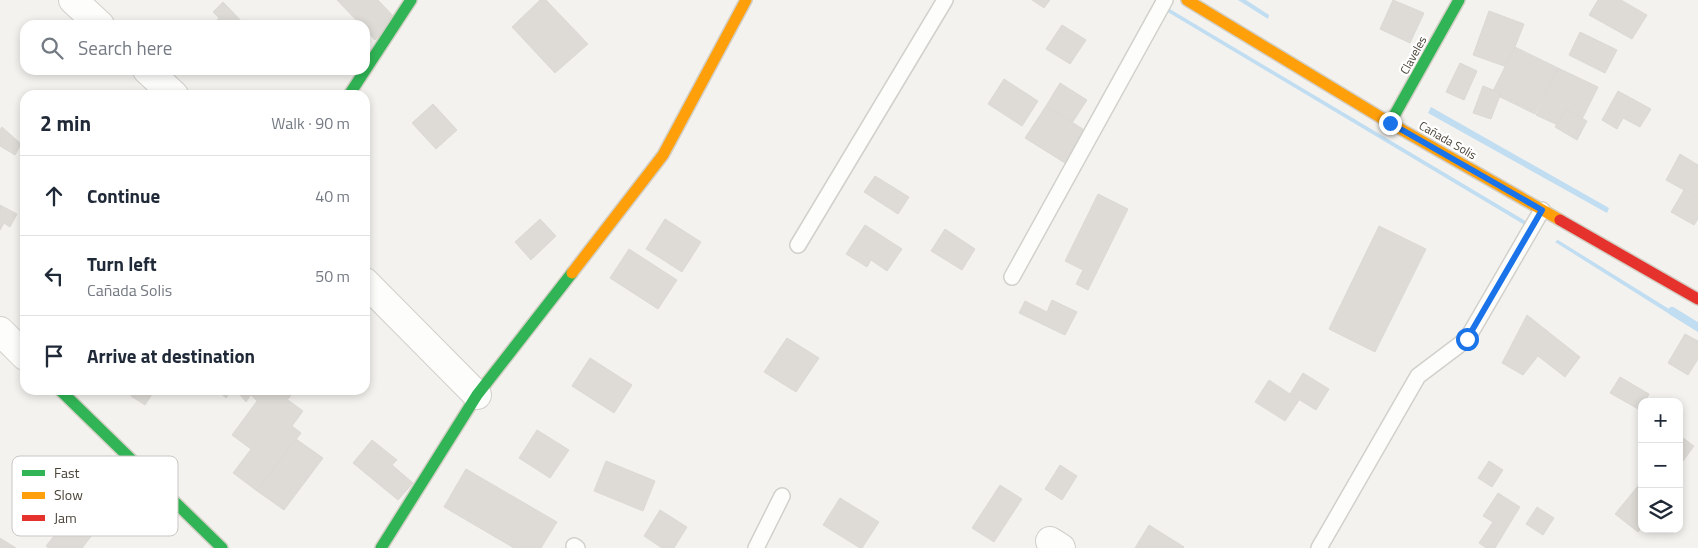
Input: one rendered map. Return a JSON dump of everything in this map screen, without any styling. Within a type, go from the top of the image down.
[{"type":"street","points":[[73,0],[95,20]]},
{"type":"street","points":[[370,63],[411,0]]},
{"type":"street","points":[[381,548],[477,395],[663,155],[746,0]]},
{"type":"street","name":"Cañada Solis","points":[[1187,0],[1390,123],[1698,299]]},
{"type":"street","name":"Claveles","points":[[1390,123],[1459,0]]},
{"type":"street","points":[[152,75],[169,90]]},
{"type":"street","points":[[352,90],[362,75]]},
{"type":"street","points":[[370,287],[477,395]]},
{"type":"street","points":[[0,331],[20,351]]},
{"type":"street","points":[[65,395],[128,456]]},
{"type":"street","points":[[178,505],[222,548]]},
{"type":"lane","points":[[798,245],[945,0]]},
{"type":"lane","points":[[1012,277],[1165,0]]},
{"type":"lane","points":[[1319,548],[1418,376],[1467,339],[1542,210]]},
{"type":"lane","points":[[756,548],[782,496]]},
{"type":"water","points":[[1238,0],[1246,0],[1269,15],[1268,19]]},
{"type":"water","points":[[1163,5],[1529,223],[1528,227],[1161,8]]},
{"type":"water","points":[[1431,107],[1609,208],[1607,213],[1428,113]]},
{"type":"water","points":[[1558,240],[1698,327],[1698,332],[1555,242]]},
{"type":"building","points":[[337,0],[378,0],[397,20],[375,40],[370,34],[370,20],[356,20]]},
{"type":"building","points":[[540,0],[546,0],[588,44],[555,73],[512,27]]},
{"type":"building","points":[[1032,0],[1050,0],[1044,8]]},
{"type":"building","points":[[1393,0],[1424,13],[1410,43],[1380,29]]},
{"type":"building","points":[[1598,0],[1621,0],[1647,15],[1632,39],[1589,15]]},
{"type":"building","points":[[223,2],[240,20],[217,20],[219,18],[213,12]]},
{"type":"building","points":[[1489,11],[1524,24],[1507,67],[1473,55]]},
{"type":"building","points":[[1062,25],[1086,40],[1070,64],[1046,49]]},
{"type":"building","points":[[1580,32],[1617,50],[1605,73],[1569,55]]},
{"type":"building","points":[[1515,47],[1558,68],[1535,114],[1492,93]]},
{"type":"building","points":[[1460,63],[1477,71],[1464,100],[1446,92]]},
{"type":"building","points":[[1558,68],[1598,87],[1575,133],[1536,115]]},
{"type":"building","points":[[1004,79],[1038,101],[1022,126],[988,104]]},
{"type":"building","points":[[1060,83],[1087,100],[1072,123],[1046,106]]},
{"type":"building","points":[[1483,86],[1501,93],[1491,119],[1473,113]]},
{"type":"building","points":[[1618,91],[1651,109],[1640,127],[1623,118],[1617,129],[1602,120]]},
{"type":"building","points":[[433,104],[457,130],[436,149],[412,123]]},
{"type":"building","points":[[1046,106],[1086,131],[1065,163],[1025,138]]},
{"type":"building","points":[[1566,109],[1587,121],[1577,140],[1555,127]]},
{"type":"building","points":[[2,127],[20,143],[15,155],[0,146],[0,130]]},
{"type":"building","points":[[1680,154],[1698,165],[1698,198],[1666,180]]},
{"type":"building","points":[[875,176],[909,197],[898,214],[864,192]]},
{"type":"building","points":[[1684,190],[1698,198],[1698,219],[1694,225],[1671,212]]},
{"type":"building","points":[[1098,194],[1128,209],[1088,290],[1076,284],[1083,270],[1065,261]]},
{"type":"building","points":[[0,205],[17,214],[10,227],[4,223],[0,230]]},
{"type":"building","points":[[540,219],[556,236],[531,260],[515,242]]},
{"type":"building","points":[[665,219],[701,242],[682,272],[646,249]]},
{"type":"building","points":[[865,225],[902,249],[887,271],[871,260],[867,267],[846,254]]},
{"type":"building","points":[[1379,226],[1426,249],[1375,352],[1329,329]]},
{"type":"building","points":[[945,229],[975,249],[962,270],[931,251]]},
{"type":"building","points":[[629,249],[677,280],[658,309],[610,278]]},
{"type":"building","points":[[1052,300],[1077,312],[1065,335],[1019,313],[1025,301],[1047,312]]},
{"type":"building","points":[[1527,315],[1580,357],[1565,377],[1538,356],[1523,375],[1502,363]]},
{"type":"building","points":[[1685,334],[1698,341],[1698,359],[1688,375],[1668,363]]},
{"type":"building","points":[[787,338],[819,358],[796,392],[764,372]]},
{"type":"building","points":[[590,358],[632,385],[614,413],[572,386]]},
{"type":"building","points":[[1303,373],[1329,389],[1316,410],[1290,394]]},
{"type":"building","points":[[1620,377],[1649,394],[1647,398],[1638,398],[1638,409],[1610,393]]},
{"type":"building","points":[[1269,380],[1299,400],[1285,421],[1255,402]]},
{"type":"building","points":[[132,395],[151,395],[145,405]]},
{"type":"building","points":[[240,395],[251,395],[246,402]]},
{"type":"building","points":[[251,395],[291,395],[251,449],[232,435],[257,401]]},
{"type":"building","points":[[288,400],[303,411],[292,426],[301,433],[257,491],[233,473]]},
{"type":"building","points":[[537,430],[569,450],[550,478],[519,458]]},
{"type":"building","points":[[1683,438],[1694,446],[1683,461]]},
{"type":"building","points":[[296,439],[323,458],[284,510],[257,491]]},
{"type":"building","points":[[372,440],[397,460],[392,465],[413,483],[398,500],[353,463]]},
{"type":"building","points":[[606,461],[655,481],[643,511],[594,491]]},
{"type":"building","points":[[1489,461],[1503,470],[1492,487],[1478,478]]},
{"type":"building","points":[[1060,465],[1077,476],[1062,500],[1045,489]]},
{"type":"building","points":[[466,469],[557,522],[541,548],[514,548],[444,507]]},
{"type":"building","points":[[1000,485],[1022,499],[994,542],[972,528]]},
{"type":"building","points":[[1638,486],[1638,532],[1615,514]]},
{"type":"building","points":[[1498,493],[1520,507],[1495,548],[1486,548],[1479,543],[1493,522],[1483,516]]},
{"type":"building","points":[[840,498],[879,522],[862,548],[823,525]]},
{"type":"building","points":[[1537,507],[1554,518],[1543,535],[1526,524]]},
{"type":"building","points":[[660,510],[687,527],[674,548],[662,548],[644,536]]},
{"type":"building","points":[[1149,525],[1184,547],[1135,548]]},
{"type":"building","points":[[54,536],[91,536],[82,548],[49,548],[46,546]]},
{"type":"building","points":[[0,538],[16,548],[0,548]]},
{"type":"waterway","points":[[1672,311],[1698,327]]},
{"type":"traffic: fast","points":[[370,63],[411,0]]},
{"type":"traffic: fast","points":[[1390,123],[1459,0]]},
{"type":"traffic: fast","points":[[352,90],[362,75]]},
{"type":"traffic: fast","points":[[381,548],[477,395],[572,273]]},
{"type":"traffic: fast","points":[[65,395],[128,456]]},
{"type":"traffic: fast","points":[[178,505],[222,548]]},
{"type":"traffic: slow","points":[[572,273],[663,155],[746,0]]},
{"type":"traffic: slow","points":[[1187,0],[1390,123],[1560,220]]},
{"type":"traffic: jam","points":[[1560,220],[1698,299]]},
{"type":"route","points":[[1390,123],[1542,210],[1467,339]]}]
